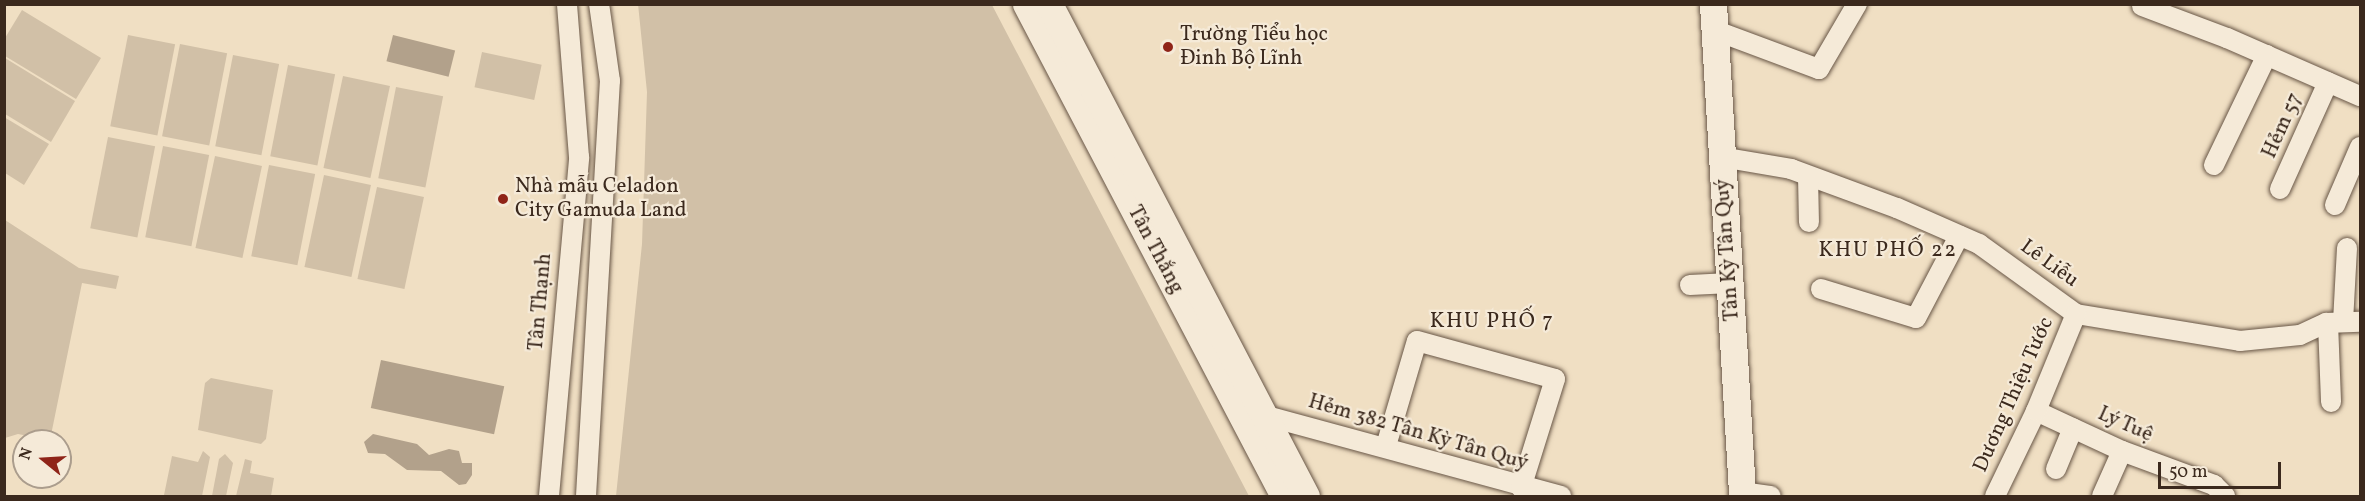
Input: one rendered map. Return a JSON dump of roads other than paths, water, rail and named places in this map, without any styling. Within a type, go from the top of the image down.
[{"type":"street","name":"Tân Thạnh","points":[[549,496],[579,157],[567,4]]},
{"type":"street","points":[[586,496],[610,81],[599,4]]},
{"type":"street","name":"Tân Thắng","points":[[1026,4],[1284,496]]},
{"type":"street","name":"Tân Thắng","points":[[1049,4],[1306,496]]},
{"type":"street","points":[[1713,17],[1819,69],[1857,4]]},
{"type":"street","points":[[2142,6],[2267,55],[2361,96]]},
{"type":"street","name":"Tân Kỳ Tân Quý","points":[[1713,17],[1742,494]]},
{"type":"street","points":[[2214,165],[2267,55]]},
{"type":"street","name":"Hẻm 57","points":[[2280,189],[2328,82]]},
{"type":"street","points":[[2336,206],[2361,147]]},
{"type":"street","name":"Lê Liễu","points":[[1721,157],[1808,176],[1959,236],[2008,264],[2076,314],[2240,341],[2300,335],[2344,322]]},
{"type":"street","points":[[1808,176],[1809,222]]},
{"type":"street","points":[[1821,289],[1916,318],[1959,236]]},
{"type":"street","points":[[2331,402],[2344,322],[2347,248]]},
{"type":"street","points":[[1690,285],[1730,283]]},
{"type":"street","name":"Dương Thiệu Tước","points":[[1995,496],[2036,411],[2076,314]]},
{"type":"street","points":[[1386,446],[1417,341],[1555,379],[1521,488]]},
{"type":"street","name":"Lý Tuệ","points":[[2036,411],[2122,451],[2214,485],[2225,496]]},
{"type":"street","name":"Hẻm 382 Tân Kỳ Tân Quý","points":[[1263,415],[1386,446],[1521,488],[1561,496]]},
{"type":"street","points":[[2056,469],[2073,428]]},
{"type":"street","points":[[2102,496],[2122,451]]},
{"type":"street","points":[[1742,494],[1771,496]]},
{"type":"place","name":"Trường Tiểu học Đinh Bộ Lĩnh","points":[[1168,47]]},
{"type":"place","name":"Nhà mẫu Celadon City Gamuda Land","points":[[503,199]]},
{"type":"district","name":"KHU PHỐ 22","points":[[1888,251]]},
{"type":"district","name":"KHU PHỐ 7","points":[[1492,322]]}]
